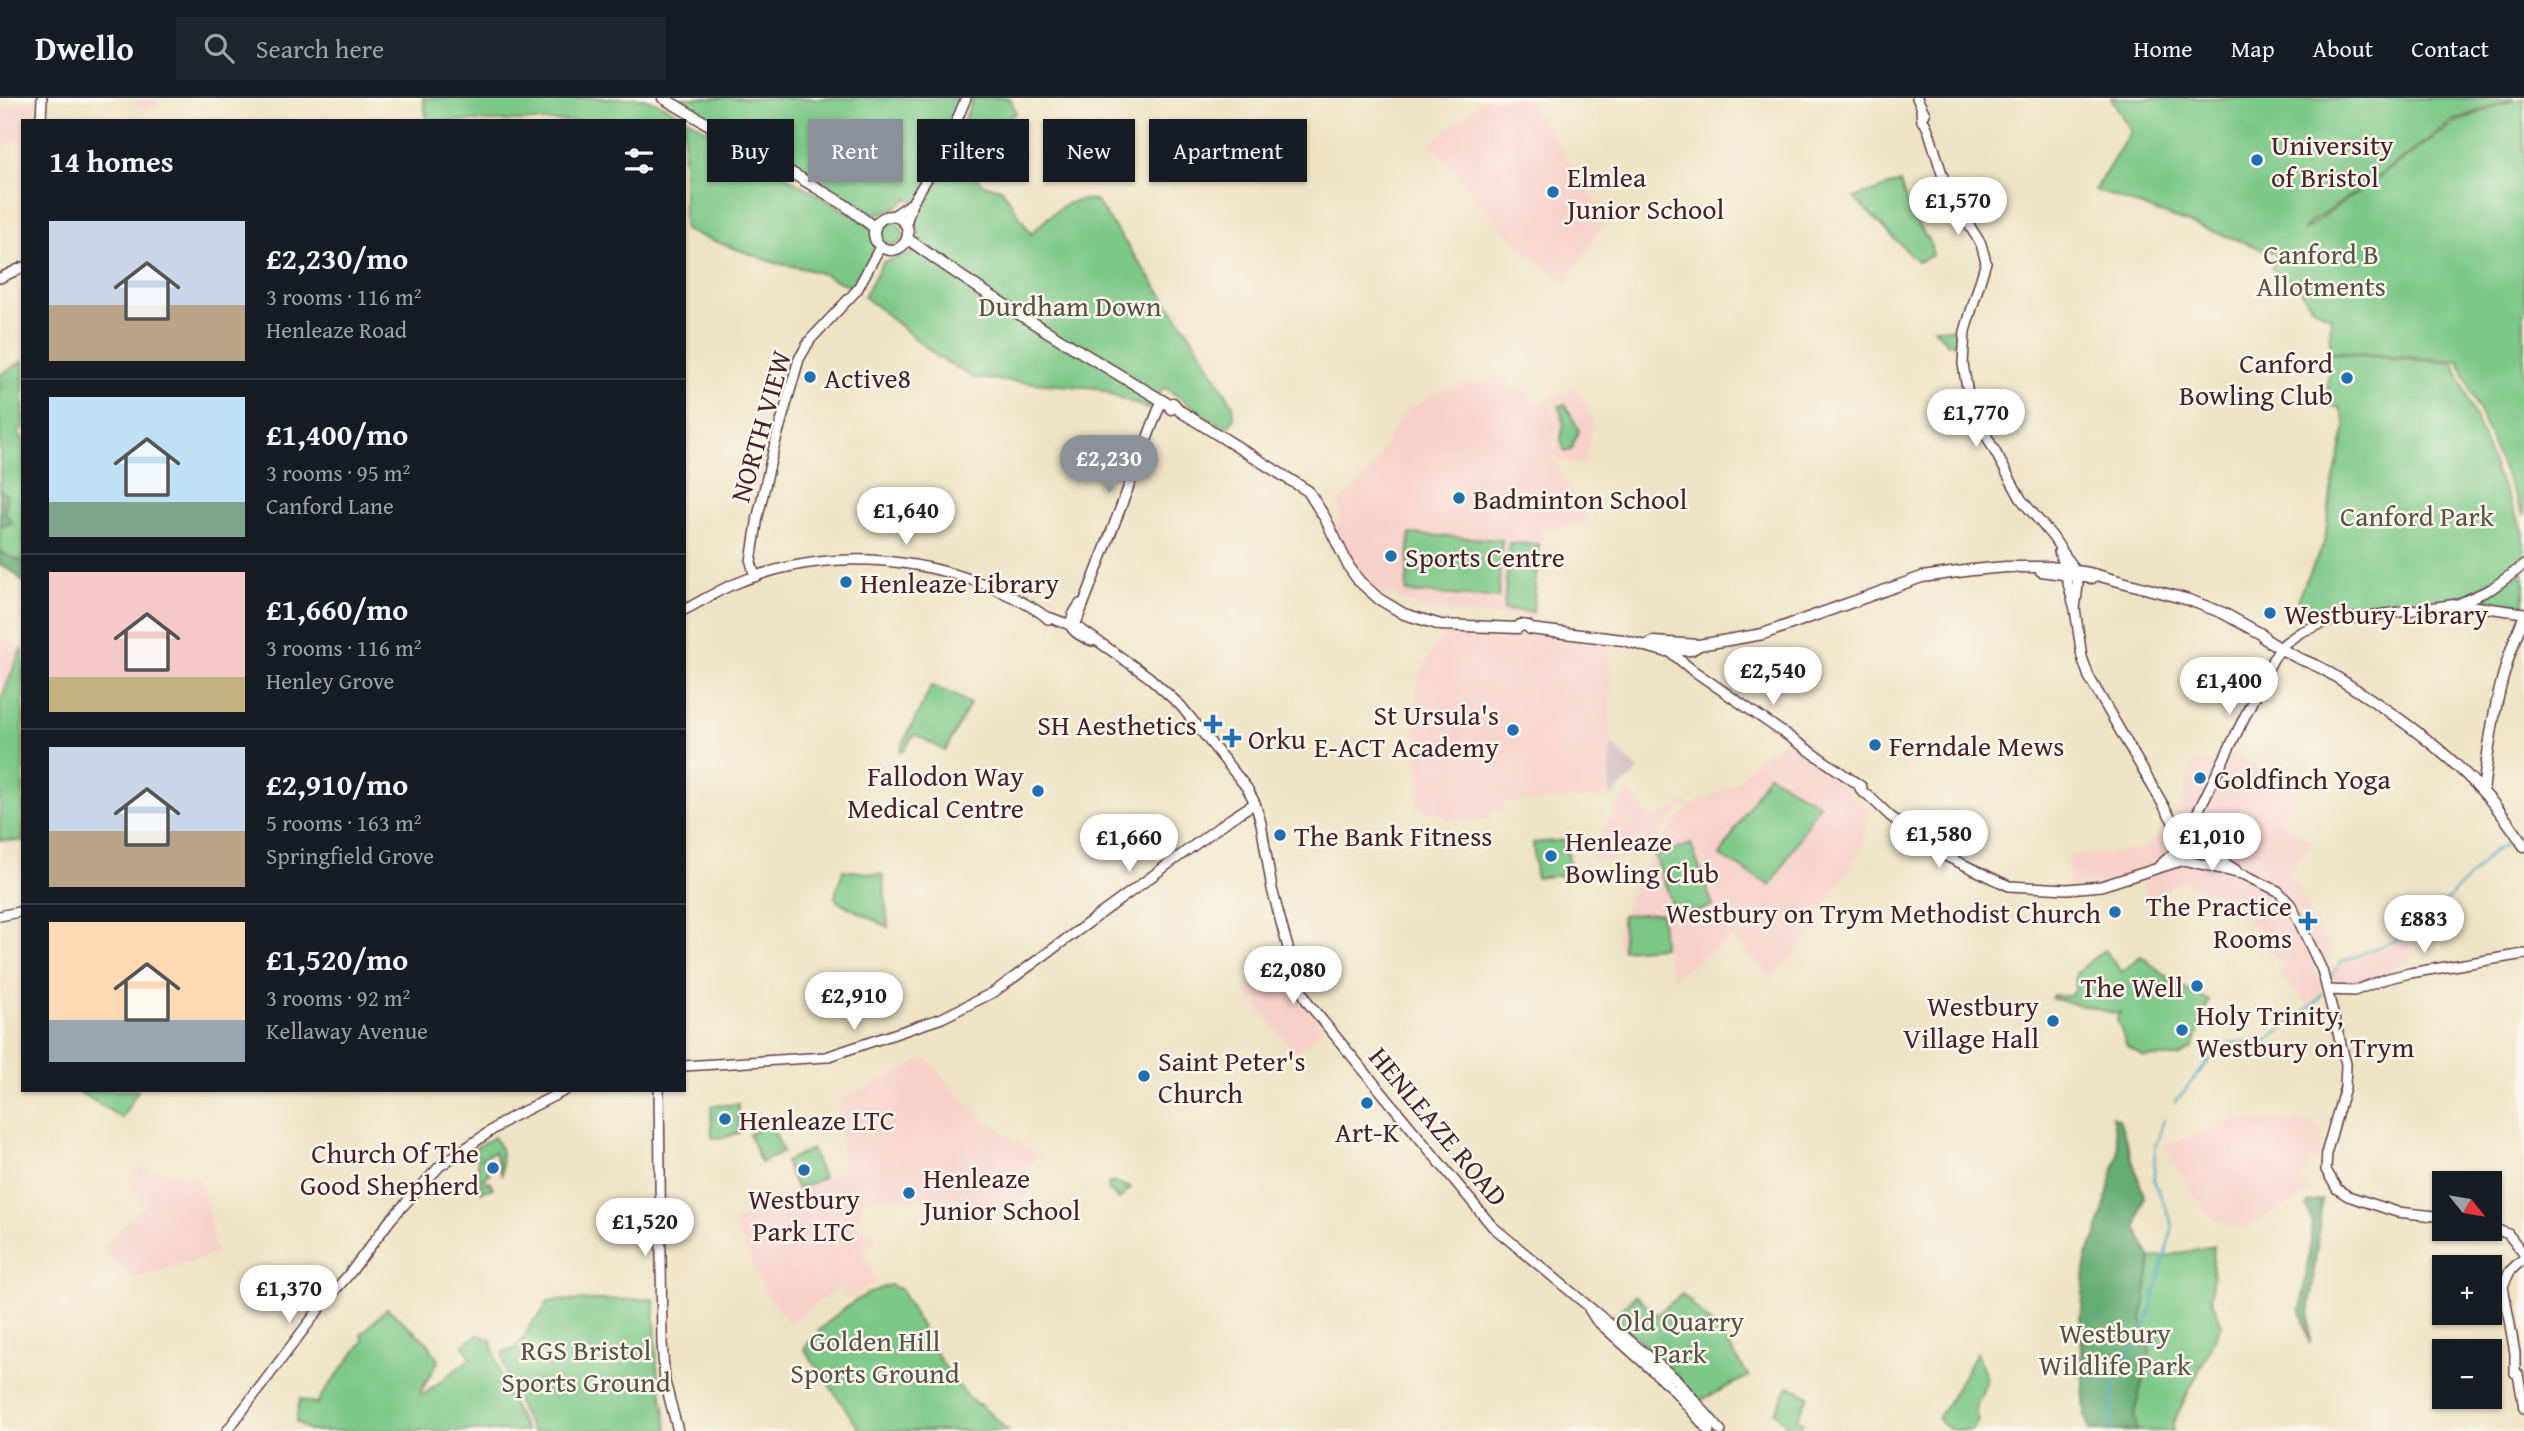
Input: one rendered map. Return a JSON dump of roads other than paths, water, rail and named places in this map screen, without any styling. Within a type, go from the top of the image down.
[{"type":"main road","points":[[41,119],[42,98]]},
{"type":"main road","points":[[906,242],[906,225],[912,203],[944,151],[966,98]]},
{"type":"main road","points":[[1917,98],[1920,115],[1947,190],[1981,244],[1986,262],[1965,331],[1963,364],[1974,411],[2021,499],[2058,545],[2071,573],[2082,657],[2089,677],[2184,839]]},
{"type":"main road","points":[[670,99],[877,225]]},
{"type":"main road","points":[[877,225],[912,203]]},
{"type":"main road","points":[[893,216],[906,225]]},
{"type":"main road","points":[[877,225],[875,238],[883,248],[895,250],[906,242]]},
{"type":"main road","points":[[906,242],[1041,328],[1165,402],[1173,403],[1180,411],[1308,491],[1359,581],[1379,599],[1405,614],[1441,625],[1518,628],[1520,631],[1530,629],[1623,640],[1669,651],[1690,650],[1699,645]]},
{"type":"main road","name":"NORTH VIEW","points":[[755,577],[751,562],[758,516],[777,434],[799,359],[810,340],[854,294],[883,248]]},
{"type":"main road","points":[[0,278],[21,268]]},
{"type":"main road","points":[[1070,626],[1073,613],[1083,600],[1165,402]]},
{"type":"main road","name":"HENLEAZE ROAD","points":[[686,609],[727,587],[792,567],[833,559],[897,561],[946,571],[986,585],[1059,626],[1070,626],[1075,633],[1099,643],[1130,662],[1181,706],[1231,766],[1255,803],[1283,930],[1298,983],[1308,1003],[1477,1210],[1504,1237],[1586,1305],[1602,1315],[1677,1380],[1721,1431]]},
{"type":"main road","points":[[2458,604],[2483,593],[2524,565]]},
{"type":"main road","points":[[1644,646],[1653,642],[1699,645],[1763,634],[1922,577],[1972,569],[2030,568],[2103,578],[2189,600],[2223,614],[2263,635],[2265,639],[2306,656],[2312,663],[2419,734],[2449,758],[2483,792],[2524,846]]},
{"type":"main road","points":[[2483,593],[2484,601],[2494,609]]},
{"type":"main road","points":[[2157,868],[2177,850],[2178,844],[2184,839],[2273,659],[2283,646],[2307,628],[2326,622],[2458,604],[2524,615],[2495,706],[2483,792]]},
{"type":"main road","points":[[1691,669],[1691,657],[1699,645]]},
{"type":"main road","points":[[1669,651],[1844,774],[1890,816],[1942,855],[2009,886],[2068,889],[2101,886],[2197,857],[2200,851],[2199,815],[2203,803]]},
{"type":"main road","points":[[686,1066],[826,1057],[961,1010],[994,992],[1255,803]]},
{"type":"main road","points":[[2184,839],[2191,838],[2243,874]]},
{"type":"main road","points":[[2177,850],[2186,860],[2243,874],[2269,885],[2291,905],[2322,970],[2347,1074],[2344,1095],[2327,1150],[2326,1170],[2332,1182],[2340,1193],[2397,1212],[2432,1216]]},
{"type":"main road","points":[[0,916],[21,911]]},
{"type":"main road","points":[[2327,990],[2360,990],[2385,979],[2410,973],[2524,954]]},
{"type":"main road","points":[[227,1431],[391,1219],[440,1166],[508,1119],[562,1092]]},
{"type":"main road","points":[[659,1092],[662,1343],[665,1382],[678,1431]]},
{"type":"main road","points":[[2502,1232],[2508,1234],[2524,1256],[2504,1282],[2524,1408]]},
{"type":"main road","name":"HENLEAZE ROAD","points":[[1586,1305],[1596,1320],[1681,1397],[1709,1431]]},
{"type":"waterway","points":[[2331,975],[2341,962],[2439,923],[2443,918],[2444,905],[2454,892],[2492,852],[2516,839]]},
{"type":"waterway","points":[[2229,1043],[2269,1040],[2319,1000],[2322,993]]},
{"type":"waterway","points":[[2175,1102],[2221,1046]]},
{"type":"waterway","points":[[2114,1431],[2110,1424],[2115,1377],[2147,1323],[2173,1226],[2154,1180],[2155,1148],[2164,1120]]},
{"type":"place","name":"University of Bristol","points":[[2257,160]]},
{"type":"place","name":"Elmlea Junior School","points":[[1553,192]]},
{"type":"place","name":"Active8","points":[[810,377]]},
{"type":"place","name":"Canford Bowling Club","points":[[2347,378]]},
{"type":"place","name":"Badminton School","points":[[1459,498]]},
{"type":"place","name":"Sports Centre","points":[[1391,556]]},
{"type":"place","name":"Henleaze Library","points":[[846,582]]},
{"type":"place","name":"Westbury Library","points":[[2270,613]]},
{"type":"place","name":"SH Aesthetics","points":[[1213,724]]},
{"type":"place","name":"St Ursula's E-ACT Academy","points":[[1513,730]]},
{"type":"place","name":"Orku","points":[[1232,738]]},
{"type":"place","name":"Ferndale Mews","points":[[1875,745]]},
{"type":"place","name":"Goldfinch Yoga","points":[[2200,778]]},
{"type":"place","name":"Fallodon Way Medical Centre","points":[[1038,791]]},
{"type":"place","name":"The Bank Fitness","points":[[1280,835]]},
{"type":"place","name":"Henleaze Bowling Club","points":[[1551,856]]},
{"type":"place","name":"Westbury on Trym Methodist Church","points":[[2115,912]]},
{"type":"place","name":"The Practice Rooms","points":[[2308,921]]},
{"type":"place","name":"The Well","points":[[2197,986]]},
{"type":"place","name":"Westbury Village Hall","points":[[2053,1021]]},
{"type":"place","name":"Holy Trinity, Westbury on Trym","points":[[2182,1030]]},
{"type":"place","name":"Saint Peter's Church","points":[[1144,1076]]},
{"type":"place","name":"Art-K","points":[[1367,1103]]},
{"type":"place","name":"Henleaze LTC","points":[[725,1119]]},
{"type":"place","name":"Church Of The Good Shepherd","points":[[493,1168]]},
{"type":"place","name":"Westbury Park LTC","points":[[804,1170]]},
{"type":"place","name":"Henleaze Junior School","points":[[909,1193]]},
{"type":"park label","name":"Canford B Allotments","points":[[2321,269]]},
{"type":"park label","name":"Durdham Down","points":[[1070,305]]},
{"type":"park label","name":"Canford Park","points":[[2417,515]]},
{"type":"park label","name":"Old Quarry Park","points":[[1680,1336]]},
{"type":"park label","name":"Westbury Wildlife Park","points":[[2115,1348]]},
{"type":"park label","name":"Golden Hill Sports Ground","points":[[875,1356]]},
{"type":"park label","name":"RGS Bristol Sports Ground","points":[[586,1365]]}]
